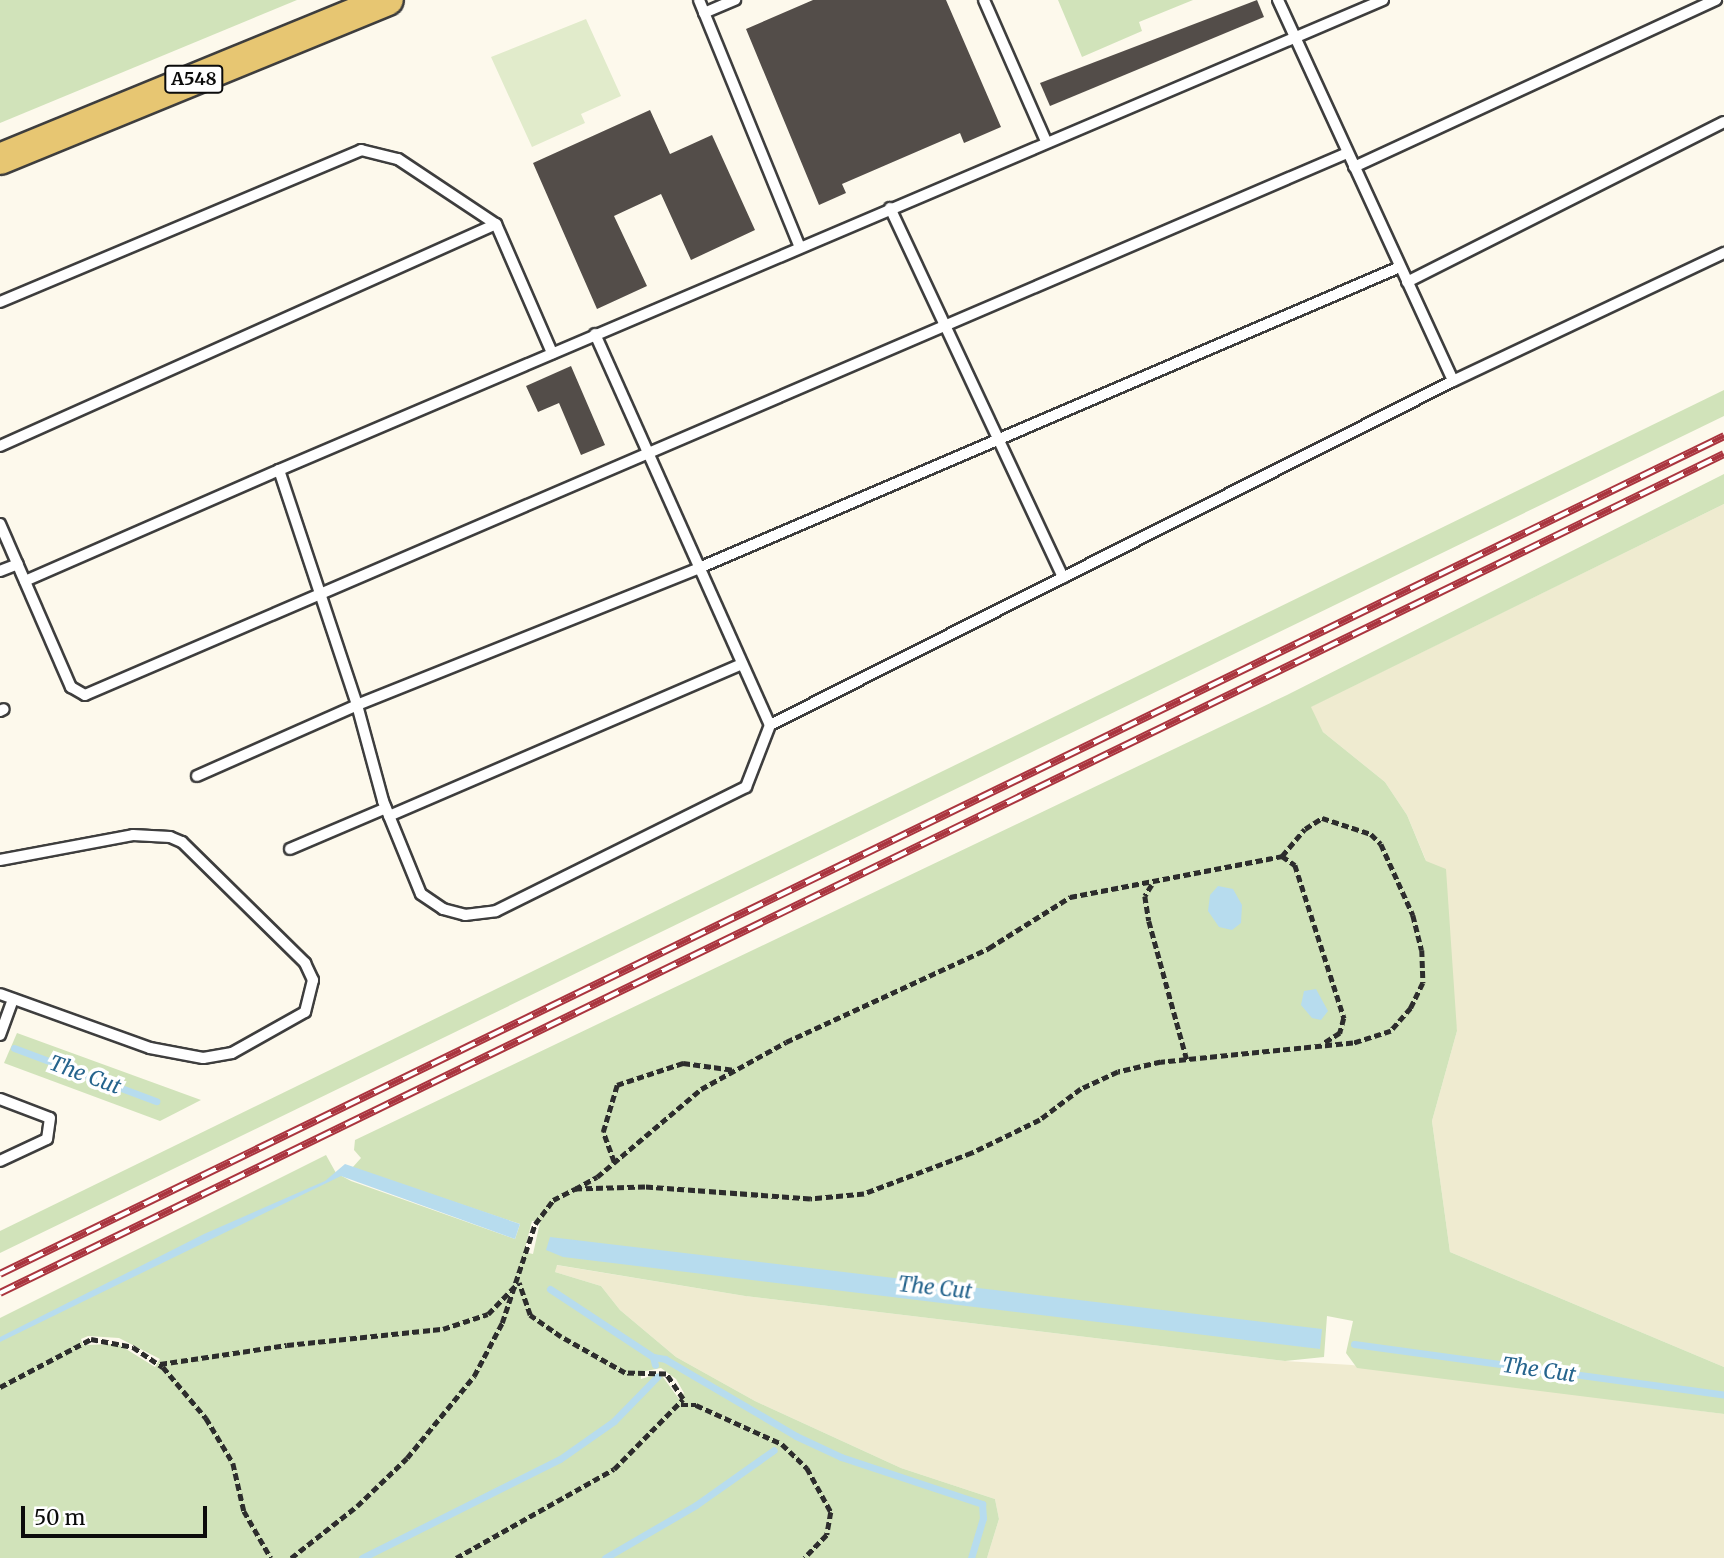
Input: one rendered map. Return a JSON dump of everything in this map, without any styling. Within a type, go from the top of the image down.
[{"type":"main road","name":"A548","points":[[0,159],[388,0]]},
{"type":"lane","points":[[699,0],[800,247]]},
{"type":"lane","points":[[704,13],[735,0]]},
{"type":"lane","points":[[984,0],[1046,141]]},
{"type":"lane","points":[[1278,0],[1453,382]]},
{"type":"lane","points":[[25,581],[1046,141],[1383,0]]},
{"type":"lane","points":[[1354,167],[1716,0]]},
{"type":"lane","points":[[1407,282],[1724,122]]},
{"type":"lane","points":[[0,302],[361,150],[398,159],[496,224],[552,353]]},
{"type":"lane","points":[[0,524],[71,687],[85,695],[1348,153]]},
{"type":"lane","points":[[890,208],[1063,578]]},
{"type":"lane","points":[[0,446],[496,224]]},
{"type":"lane","points":[[279,470],[357,705],[388,812],[421,894],[443,909],[465,915],[496,911],[746,787],[769,725],[1453,382],[1724,253]]},
{"type":"lane","points":[[197,776],[357,705],[699,568],[1400,267]]},
{"type":"lane","points":[[595,334],[769,725]]},
{"type":"lane","points":[[0,571],[18,564]]},
{"type":"lane","points":[[290,849],[388,812],[742,664]]},
{"type":"lane","points":[[0,860],[133,835],[170,837],[182,842],[305,963],[313,980],[305,1012],[232,1053],[203,1058],[150,1048],[0,994]]},
{"type":"lane","points":[[0,1035],[13,999]]},
{"type":"lane","points":[[0,1098],[50,1118],[47,1139],[0,1161]]},
{"type":"path","points":[[291,1558],[357,1506],[440,1420],[474,1376],[519,1279],[535,1224],[553,1200],[614,1163],[701,1089],[735,1070],[989,948],[1070,898],[1282,856],[1305,829],[1322,818],[1371,834],[1381,845],[1413,915],[1422,950],[1423,983],[1411,1009],[1391,1031],[1353,1043],[1187,1060],[1118,1072],[1081,1089],[1040,1120],[972,1153],[864,1194],[810,1199],[645,1186],[575,1189]]},
{"type":"path","points":[[1282,856],[1295,865],[1344,1018],[1340,1033],[1315,1047]]},
{"type":"path","points":[[1155,883],[1145,896],[1149,921],[1187,1060]]},
{"type":"path","points":[[614,1163],[603,1132],[617,1085],[682,1063],[735,1070]]},
{"type":"path","points":[[159,1364],[287,1345],[443,1329],[488,1314],[519,1279]]},
{"type":"path","points":[[456,1558],[614,1469],[680,1405],[681,1393],[666,1374],[625,1373],[530,1315],[523,1305],[519,1279]]},
{"type":"path","points":[[0,1387],[91,1339],[119,1341],[159,1364],[206,1418],[224,1447],[233,1463],[248,1522],[271,1558]]},
{"type":"path","points":[[680,1405],[696,1405],[782,1444],[807,1468],[831,1512],[827,1535],[805,1558]]},
{"type":"shaded area","points":[[1724,504],[1724,1367],[1450,1252],[1432,1121],[1457,1031],[1425,858],[1407,815],[1385,782],[1323,732],[1310,707]]},
{"type":"shaded area","points":[[556,1265],[745,1296],[1285,1361],[1352,1365],[1724,1414],[1724,1558],[987,1558],[999,1519],[995,1499],[901,1468],[755,1401],[676,1357],[620,1310],[601,1286],[555,1272]]},
{"type":"green space","points":[[0,0],[297,0],[0,123]]},
{"type":"green space","points":[[1058,0],[1193,0],[1139,22],[1142,31],[1082,57]]},
{"type":"green space","points":[[586,19],[621,96],[581,114],[585,123],[532,147],[491,57]]},
{"type":"green space","points":[[1724,390],[1724,416],[0,1253],[0,1231]]},
{"type":"green space","points":[[1724,474],[1724,504],[1311,707],[1323,732],[1385,782],[1407,815],[1426,861],[1446,869],[1457,1031],[1432,1121],[1450,1252],[1724,1367],[1724,1414],[1357,1368],[1346,1353],[1353,1321],[1327,1316],[1324,1357],[1285,1361],[745,1296],[557,1265],[555,1272],[601,1286],[620,1310],[676,1357],[755,1401],[901,1468],[995,1499],[999,1519],[987,1558],[0,1558],[0,1318],[326,1155],[336,1173],[351,1181],[515,1239],[520,1224],[352,1168],[361,1158],[354,1150],[355,1140],[1287,695]],"holes":[[[532,1221],[540,1222],[533,1254],[524,1252]],[[88,1336],[119,1338],[160,1359],[155,1367],[118,1344],[83,1345],[81,1339]],[[661,1368],[676,1379],[684,1393],[679,1399],[660,1373],[641,1379],[641,1372]]]},
{"type":"green space","points":[[17,1033],[201,1100],[160,1121],[4,1063]]},
{"type":"water","points":[[1218,886],[1233,889],[1242,905],[1241,923],[1232,930],[1219,927],[1208,911],[1210,895]]},
{"type":"water","points":[[1316,989],[1328,1011],[1321,1020],[1312,1018],[1301,1005],[1304,991]]},
{"type":"water","points":[[345,1164],[520,1224],[515,1239],[341,1176],[0,1342],[0,1337],[204,1234],[325,1181]]},
{"type":"water","points":[[550,1237],[1322,1329],[1320,1349],[563,1257],[546,1250]]},
{"type":"building","points":[[813,0],[946,0],[1001,127],[964,143],[960,133],[842,184],[846,193],[819,205],[746,29]]},
{"type":"building","points":[[1257,0],[1264,17],[1050,106],[1040,83]]},
{"type":"building","points":[[650,110],[670,154],[712,135],[755,230],[691,260],[661,194],[614,216],[647,286],[597,309],[533,163]]},
{"type":"building","points":[[571,366],[605,445],[581,455],[559,403],[538,412],[526,386]]},
{"type":"waterway","name":"The Cut","points":[[14,1048],[156,1101]]},
{"type":"waterway","points":[[550,1289],[653,1357],[655,1365]]},
{"type":"waterway","name":"The Cut","points":[[1354,1344],[1724,1395]]},
{"type":"waterway","points":[[653,1357],[665,1359],[796,1436],[841,1457],[982,1504],[983,1518],[971,1558]]},
{"type":"waterway","points":[[362,1558],[560,1459],[614,1421],[657,1377]]},
{"type":"waterway","points":[[605,1558],[696,1505],[774,1450]]},
{"type":"railway","points":[[0,1274],[1724,436]]},
{"type":"railway","points":[[0,1293],[1724,454]]}]
